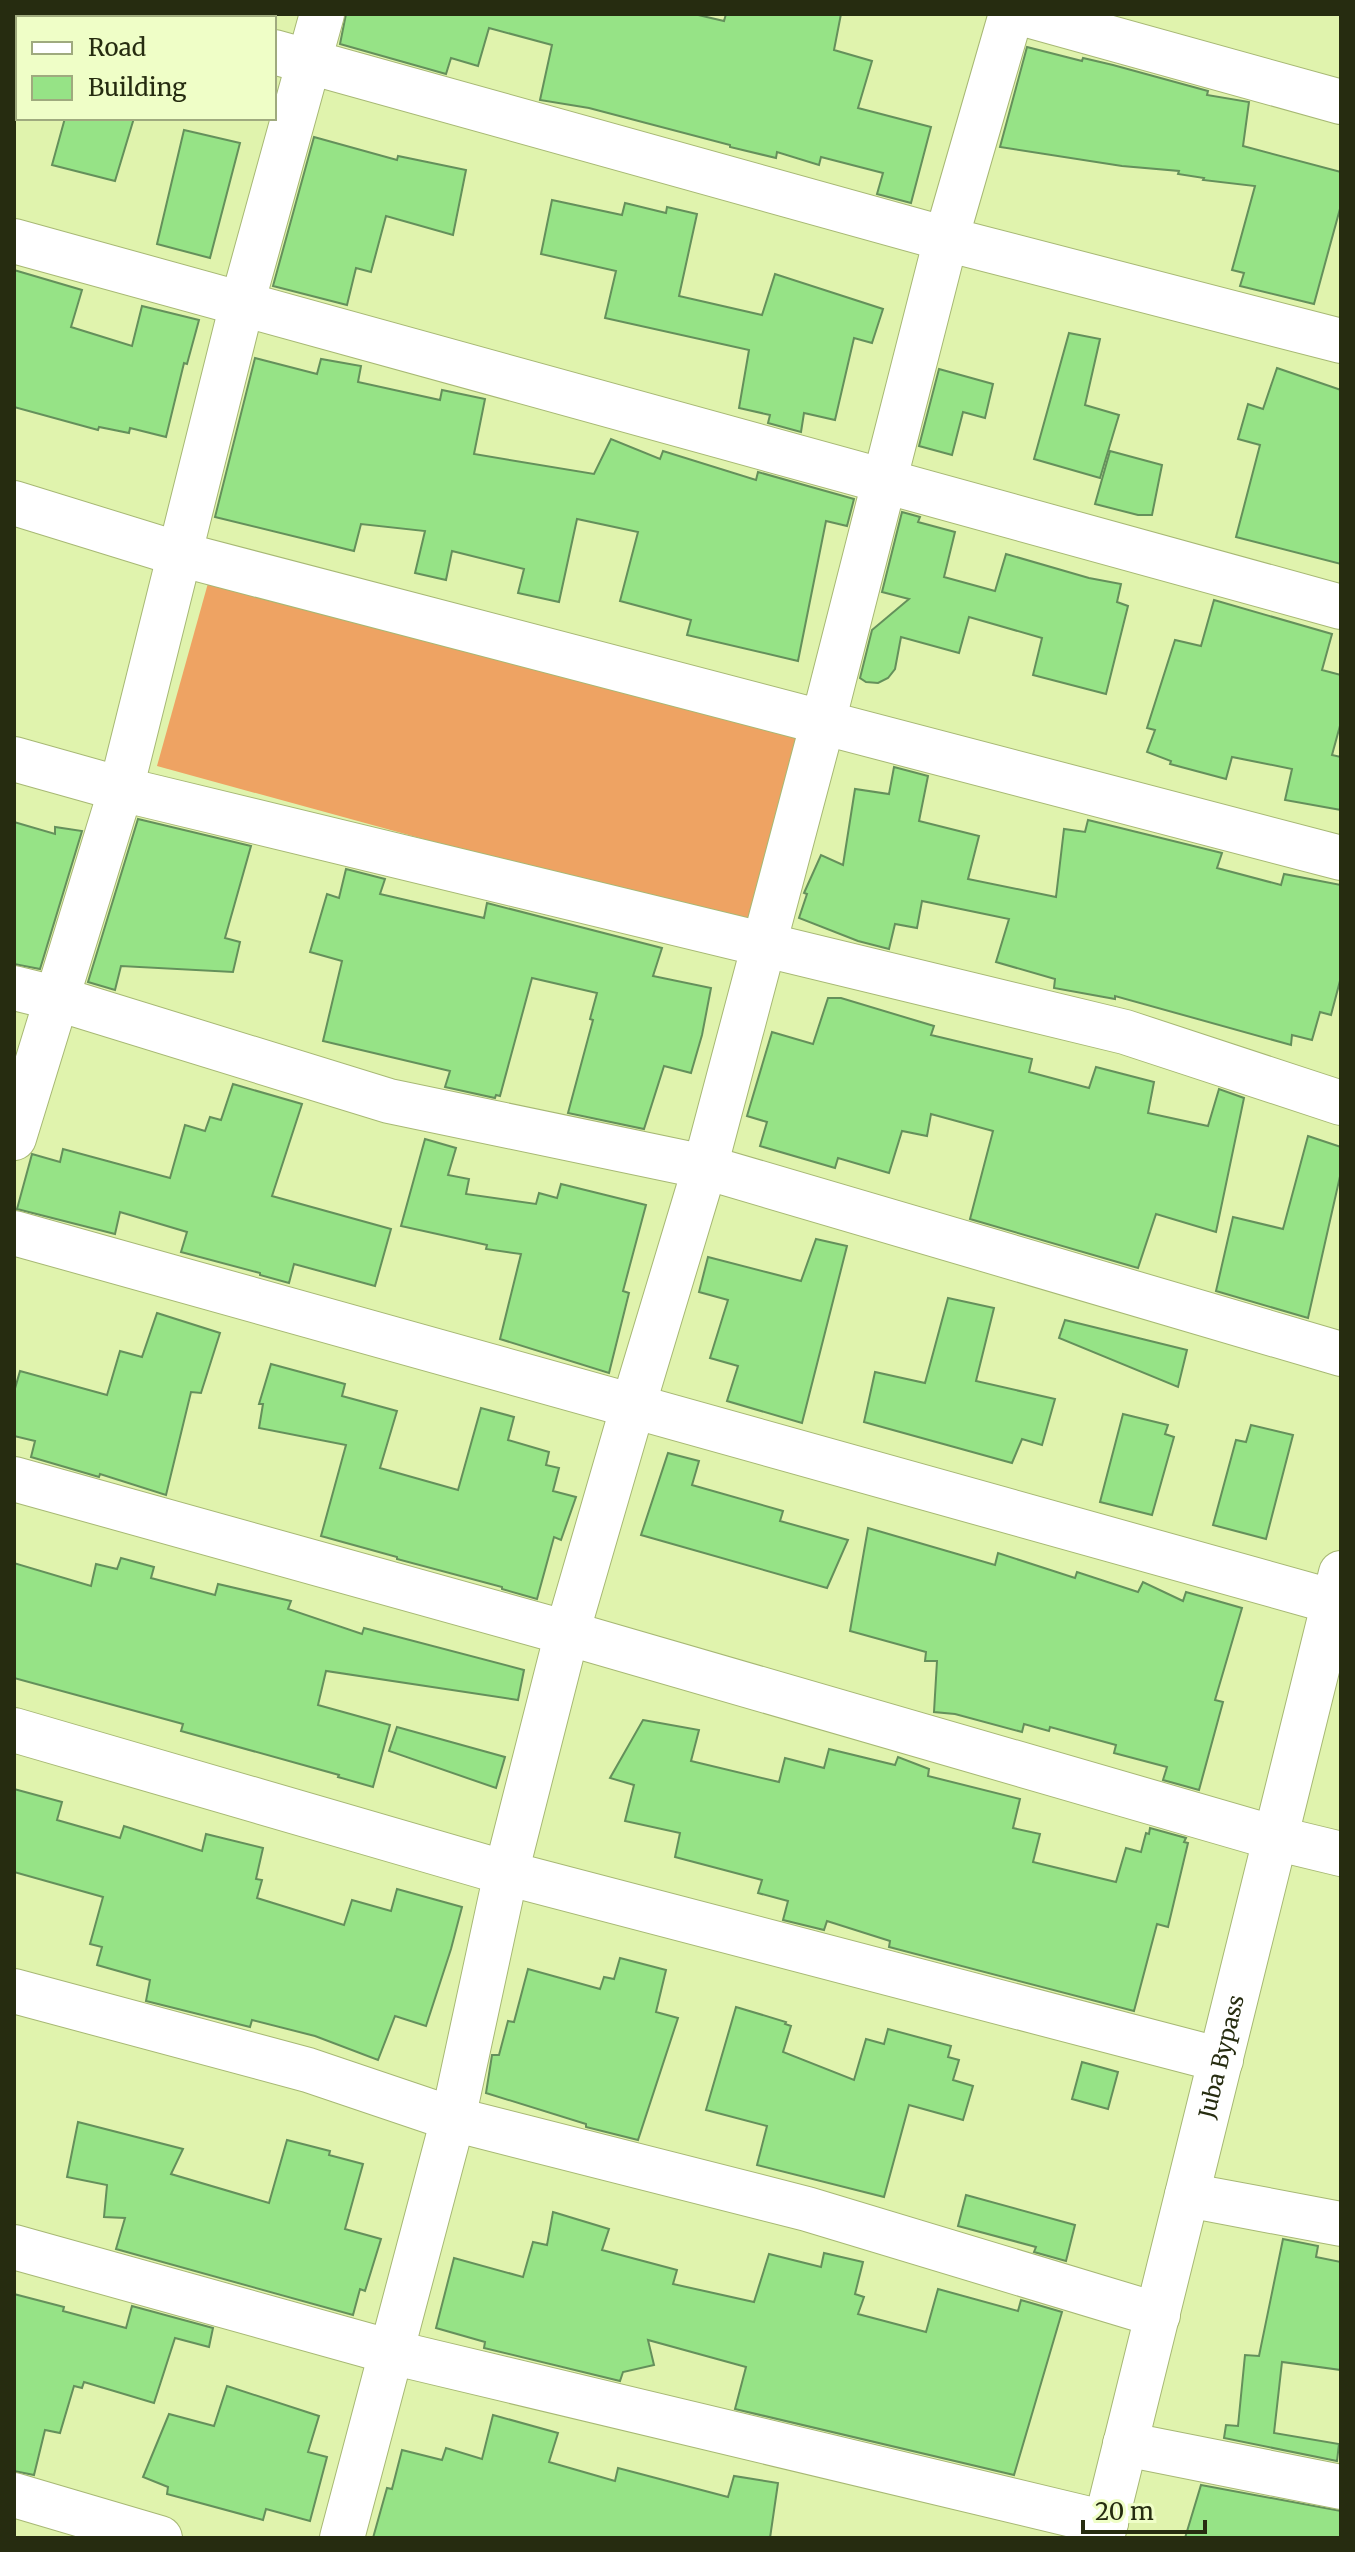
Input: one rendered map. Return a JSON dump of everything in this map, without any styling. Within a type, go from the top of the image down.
[{"type":"street","points":[[14,1138],[35,993],[121,789],[242,304],[292,56],[322,14]]},
{"type":"street","points":[[342,2538],[453,2119],[506,1873],[567,1633],[705,1167],[946,239],[1011,14]]},
{"type":"street","points":[[1024,14],[1341,102]]},
{"type":"street","points":[[292,56],[946,239],[1341,341]]},
{"type":"street","points":[[14,241],[1341,607]]},
{"type":"street","points":[[14,503],[179,554],[1341,858]]},
{"type":"street","points":[[14,759],[121,789],[1125,1032],[1341,1103]]},
{"type":"street","points":[[35,993],[389,1101],[705,1167],[1341,1354]]},
{"type":"street","points":[[14,1233],[633,1406],[1339,1593]]},
{"type":"street","points":[[14,1479],[567,1633],[1275,1838],[1341,1854]]},
{"type":"street","name":"Juba Bypass","points":[[1104,2530],[1275,1838],[1339,1593]]},
{"type":"street","points":[[14,1730],[506,1873],[1221,2060]]},
{"type":"street","points":[[14,1991],[308,2070],[453,2119],[807,2209],[1158,2315]]},
{"type":"street","points":[[1187,2195],[1341,2224]]},
{"type":"street","points":[[14,2247],[391,2352],[1104,2530]]},
{"type":"street","points":[[1125,2444],[1341,2487]]},
{"type":"street","points":[[14,2495],[160,2538]]},
{"type":"shaded area","points":[[210,576],[808,740],[755,930],[157,766]]},
{"type":"building","points":[[346,14],[694,14],[724,21],[726,14],[841,14],[834,50],[872,61],[858,108],[931,127],[911,203],[877,194],[883,173],[821,157],[819,165],[777,152],[776,158],[589,108],[540,100],[552,45],[489,28],[478,66],[451,58],[446,74],[340,44]]},
{"type":"building","points":[[1027,47],[1082,61],[1083,58],[1113,65],[1208,91],[1207,95],[1249,102],[1243,146],[1341,172],[1341,205],[1314,304],[1240,286],[1244,273],[1232,270],[1255,186],[1203,180],[1178,174],[1179,171],[1122,166],[1000,147]]},
{"type":"building","points":[[64,120],[133,120],[115,181],[52,165]]},
{"type":"building","points":[[184,130],[240,143],[210,258],[157,244]]},
{"type":"building","points":[[314,137],[397,160],[398,156],[466,170],[453,235],[386,216],[371,272],[356,268],[347,305],[273,286]]},
{"type":"building","points":[[552,200],[622,215],[625,203],[666,213],[667,207],[697,214],[679,296],[762,315],[775,274],[883,309],[872,343],[854,338],[835,420],[804,413],[801,432],[768,423],[770,415],[739,408],[749,350],[605,318],[616,271],[541,254]]},
{"type":"building","points":[[14,270],[82,290],[71,327],[132,346],[142,306],[199,320],[187,364],[184,363],[166,437],[130,428],[129,433],[99,427],[98,430],[14,407]]},
{"type":"building","points":[[1069,333],[1100,339],[1085,405],[1119,415],[1100,478],[1034,459]]},
{"type":"building","points":[[255,358],[317,374],[321,359],[361,366],[358,382],[440,400],[442,390],[485,399],[474,454],[594,474],[611,439],[660,459],[663,451],[756,480],[758,472],[854,499],[847,526],[826,521],[798,661],[687,635],[691,620],[620,601],[638,532],[577,519],[559,602],[518,593],[524,569],[452,551],[446,580],[415,573],[425,531],[361,524],[354,551],[215,517]]},
{"type":"building","points":[[1277,368],[1341,390],[1341,564],[1236,537],[1260,445],[1238,439],[1248,404],[1263,409]]},
{"type":"building","points":[[939,369],[993,384],[985,418],[963,412],[952,455],[919,446]]},
{"type":"building","points":[[1110,451],[1162,465],[1152,515],[1138,515],[1095,504]]},
{"type":"building","points":[[902,512],[920,517],[918,522],[955,532],[944,577],[995,591],[1006,554],[1121,584],[1117,602],[1128,606],[1106,694],[1033,675],[1042,638],[969,617],[959,653],[901,637],[895,669],[888,678],[878,683],[860,678],[872,630],[909,599],[882,592]]},
{"type":"building","points":[[1214,600],[1332,634],[1322,670],[1341,675],[1341,722],[1332,755],[1341,757],[1341,810],[1285,800],[1292,769],[1232,757],[1226,779],[1170,764],[1171,761],[1147,752],[1155,730],[1147,728],[1175,640],[1201,646]]},
{"type":"building","points":[[894,767],[928,776],[919,821],[979,836],[968,879],[1056,897],[1064,829],[1085,832],[1088,820],[1222,853],[1217,868],[1281,885],[1284,874],[1341,885],[1341,977],[1331,1015],[1320,1012],[1312,1040],[1292,1035],[1291,1045],[1115,996],[1115,999],[1054,988],[1055,979],[996,962],[1009,919],[922,901],[917,928],[895,924],[889,949],[858,941],[799,918],[807,894],[804,893],[821,855],[843,865],[855,789],[889,794]]},
{"type":"building","points":[[138,819],[251,846],[225,938],[240,942],[233,972],[121,966],[115,990],[88,982]]},
{"type":"building","points":[[14,822],[55,834],[55,827],[82,831],[40,969],[14,964]]},
{"type":"building","points":[[346,869],[385,879],[380,894],[484,918],[487,903],[662,948],[653,976],[711,988],[691,1073],[664,1066],[644,1129],[568,1113],[593,1020],[590,1019],[597,993],[532,978],[500,1096],[496,1095],[495,1098],[445,1087],[450,1071],[323,1041],[342,961],[310,952],[327,894],[339,898]]},
{"type":"building","points":[[828,998],[841,998],[934,1026],[931,1035],[1032,1059],[1029,1072],[1089,1088],[1096,1067],[1154,1082],[1148,1113],[1208,1126],[1219,1089],[1244,1098],[1216,1232],[1156,1214],[1138,1268],[970,1219],[993,1131],[931,1114],[927,1136],[902,1131],[889,1173],[838,1158],[835,1168],[760,1146],[767,1122],[747,1116],[772,1032],[813,1044]]},
{"type":"building","points":[[233,1084],[302,1104],[272,1196],[391,1229],[375,1286],[294,1264],[289,1283],[260,1275],[181,1252],[187,1232],[120,1212],[115,1234],[17,1209],[32,1154],[60,1162],[63,1149],[170,1178],[185,1125],[205,1131],[210,1117],[221,1120]]},
{"type":"building","points":[[1308,1136],[1341,1147],[1341,1172],[1308,1318],[1216,1291],[1233,1217],[1283,1229]]},
{"type":"building","points":[[425,1139],[456,1148],[448,1175],[469,1179],[466,1194],[536,1204],[539,1193],[557,1198],[561,1184],[646,1205],[623,1291],[629,1293],[609,1373],[500,1339],[521,1254],[486,1249],[487,1245],[401,1226]]},
{"type":"building","points":[[816,1239],[847,1246],[802,1423],[727,1401],[738,1366],[710,1358],[728,1300],[699,1292],[708,1257],[801,1281]]},
{"type":"building","points":[[948,1298],[994,1308],[976,1381],[1055,1399],[1042,1445],[1022,1439],[1012,1463],[864,1422],[875,1372],[925,1383]]},
{"type":"building","points":[[157,1313],[220,1333],[201,1393],[191,1392],[166,1495],[31,1457],[35,1441],[14,1436],[14,1392],[20,1371],[107,1395],[120,1351],[142,1357]]},
{"type":"building","points":[[1065,1320],[1187,1350],[1178,1387],[1059,1338]]},
{"type":"building","points":[[271,1364],[345,1384],[342,1396],[397,1411],[380,1468],[458,1490],[481,1408],[514,1417],[508,1440],[549,1452],[546,1465],[559,1468],[553,1491],[576,1497],[561,1540],[554,1537],[537,1599],[321,1536],[346,1445],[259,1428],[263,1404],[259,1404]]},
{"type":"building","points":[[1123,1414],[1168,1425],[1165,1434],[1174,1437],[1152,1515],[1100,1502]]},
{"type":"building","points":[[1251,1425],[1293,1435],[1266,1539],[1213,1525],[1236,1440],[1246,1442]]},
{"type":"building","points":[[668,1453],[699,1461],[692,1485],[783,1511],[780,1521],[848,1540],[827,1588],[641,1535]]},
{"type":"building","points":[[868,1528],[995,1565],[998,1553],[1075,1578],[1077,1572],[1138,1592],[1143,1582],[1183,1601],[1186,1592],[1242,1608],[1215,1700],[1223,1702],[1199,1790],[1163,1780],[1167,1767],[1114,1753],[1116,1745],[1050,1727],[1049,1731],[1024,1724],[1022,1732],[955,1714],[934,1712],[937,1661],[925,1661],[926,1652],[850,1631]]},
{"type":"building","points":[[121,1558],[154,1567],[151,1578],[215,1595],[218,1584],[291,1601],[288,1609],[362,1634],[364,1628],[524,1670],[518,1700],[326,1671],[318,1705],[390,1725],[373,1787],[181,1731],[183,1724],[14,1678],[14,1563],[91,1586],[96,1564],[117,1569]]},
{"type":"building","points":[[643,1720],[699,1730],[691,1761],[779,1782],[785,1758],[824,1768],[829,1749],[895,1765],[898,1757],[929,1769],[928,1776],[1020,1799],[1013,1828],[1040,1834],[1033,1862],[1116,1882],[1126,1848],[1141,1852],[1150,1828],[1186,1838],[1184,1842],[1188,1843],[1168,1927],[1157,1924],[1134,2011],[889,1947],[890,1941],[827,1921],[824,1930],[783,1920],[788,1901],[758,1893],[762,1880],[675,1857],[680,1833],[625,1821],[634,1785],[610,1778]]},
{"type":"building","points":[[397,1727],[505,1757],[496,1788],[389,1751]]},
{"type":"building","points":[[14,1789],[62,1802],[57,1820],[120,1838],[124,1826],[202,1851],[206,1834],[263,1848],[256,1879],[262,1880],[257,1898],[344,1925],[352,1900],[391,1911],[397,1889],[462,1907],[426,2026],[395,2016],[378,2060],[315,2036],[252,2020],[250,2027],[146,2001],[150,1980],[97,1965],[102,1947],[90,1944],[103,1897],[14,1872]]},
{"type":"building","points":[[620,1958],[666,1970],[656,2012],[678,2018],[638,2140],[586,2127],[586,2124],[486,2093],[492,2055],[499,2055],[508,2021],[514,2022],[528,1969],[600,1989],[604,1977],[614,1979]]},
{"type":"building","points":[[736,2007],[786,2022],[791,2026],[783,2052],[854,2080],[866,2039],[884,2044],[888,2029],[951,2046],[948,2057],[959,2060],[953,2080],[973,2086],[963,2120],[909,2105],[884,2197],[757,2165],[767,2126],[706,2110]]},
{"type":"building","points":[[1082,2062],[1118,2072],[1108,2109],[1072,2099]]},
{"type":"building","points":[[78,2122],[183,2149],[171,2174],[269,2203],[287,2140],[330,2151],[329,2155],[363,2164],[345,2229],[381,2239],[365,2291],[360,2289],[353,2315],[116,2249],[125,2218],[104,2217],[107,2185],[67,2177]]},
{"type":"building","points":[[966,2195],[1075,2225],[1066,2261],[1034,2252],[1036,2247],[958,2226]]},
{"type":"building","points":[[553,2212],[609,2229],[602,2250],[677,2270],[673,2284],[754,2302],[769,2254],[821,2267],[824,2253],[863,2262],[855,2294],[864,2297],[858,2314],[926,2332],[938,2289],[1018,2311],[1021,2300],[1062,2312],[1014,2475],[735,2409],[746,2367],[648,2340],[654,2365],[623,2372],[620,2381],[484,2348],[485,2342],[436,2328],[454,2258],[523,2277],[533,2242],[547,2245]]},
{"type":"building","points":[[1283,2239],[1318,2246],[1316,2257],[1341,2262],[1341,2370],[1282,2362],[1274,2433],[1339,2444],[1337,2461],[1224,2438],[1226,2425],[1238,2426],[1245,2355],[1259,2356]]},
{"type":"building","points":[[14,2294],[126,2328],[132,2306],[213,2328],[209,2347],[175,2338],[154,2403],[84,2382],[82,2388],[74,2386],[60,2433],[45,2430],[34,2475],[14,2471]]},
{"type":"building","points":[[227,2386],[319,2416],[308,2452],[327,2457],[310,2521],[266,2509],[263,2520],[167,2494],[168,2487],[143,2477],[169,2414],[214,2426]]},
{"type":"building","points":[[493,2415],[558,2433],[549,2462],[615,2481],[618,2468],[728,2497],[734,2476],[778,2483],[770,2538],[373,2538],[387,2488],[392,2489],[402,2450],[442,2460],[446,2448],[482,2459]]},
{"type":"building","points":[[1201,2485],[1341,2511],[1341,2538],[1185,2538]]}]
